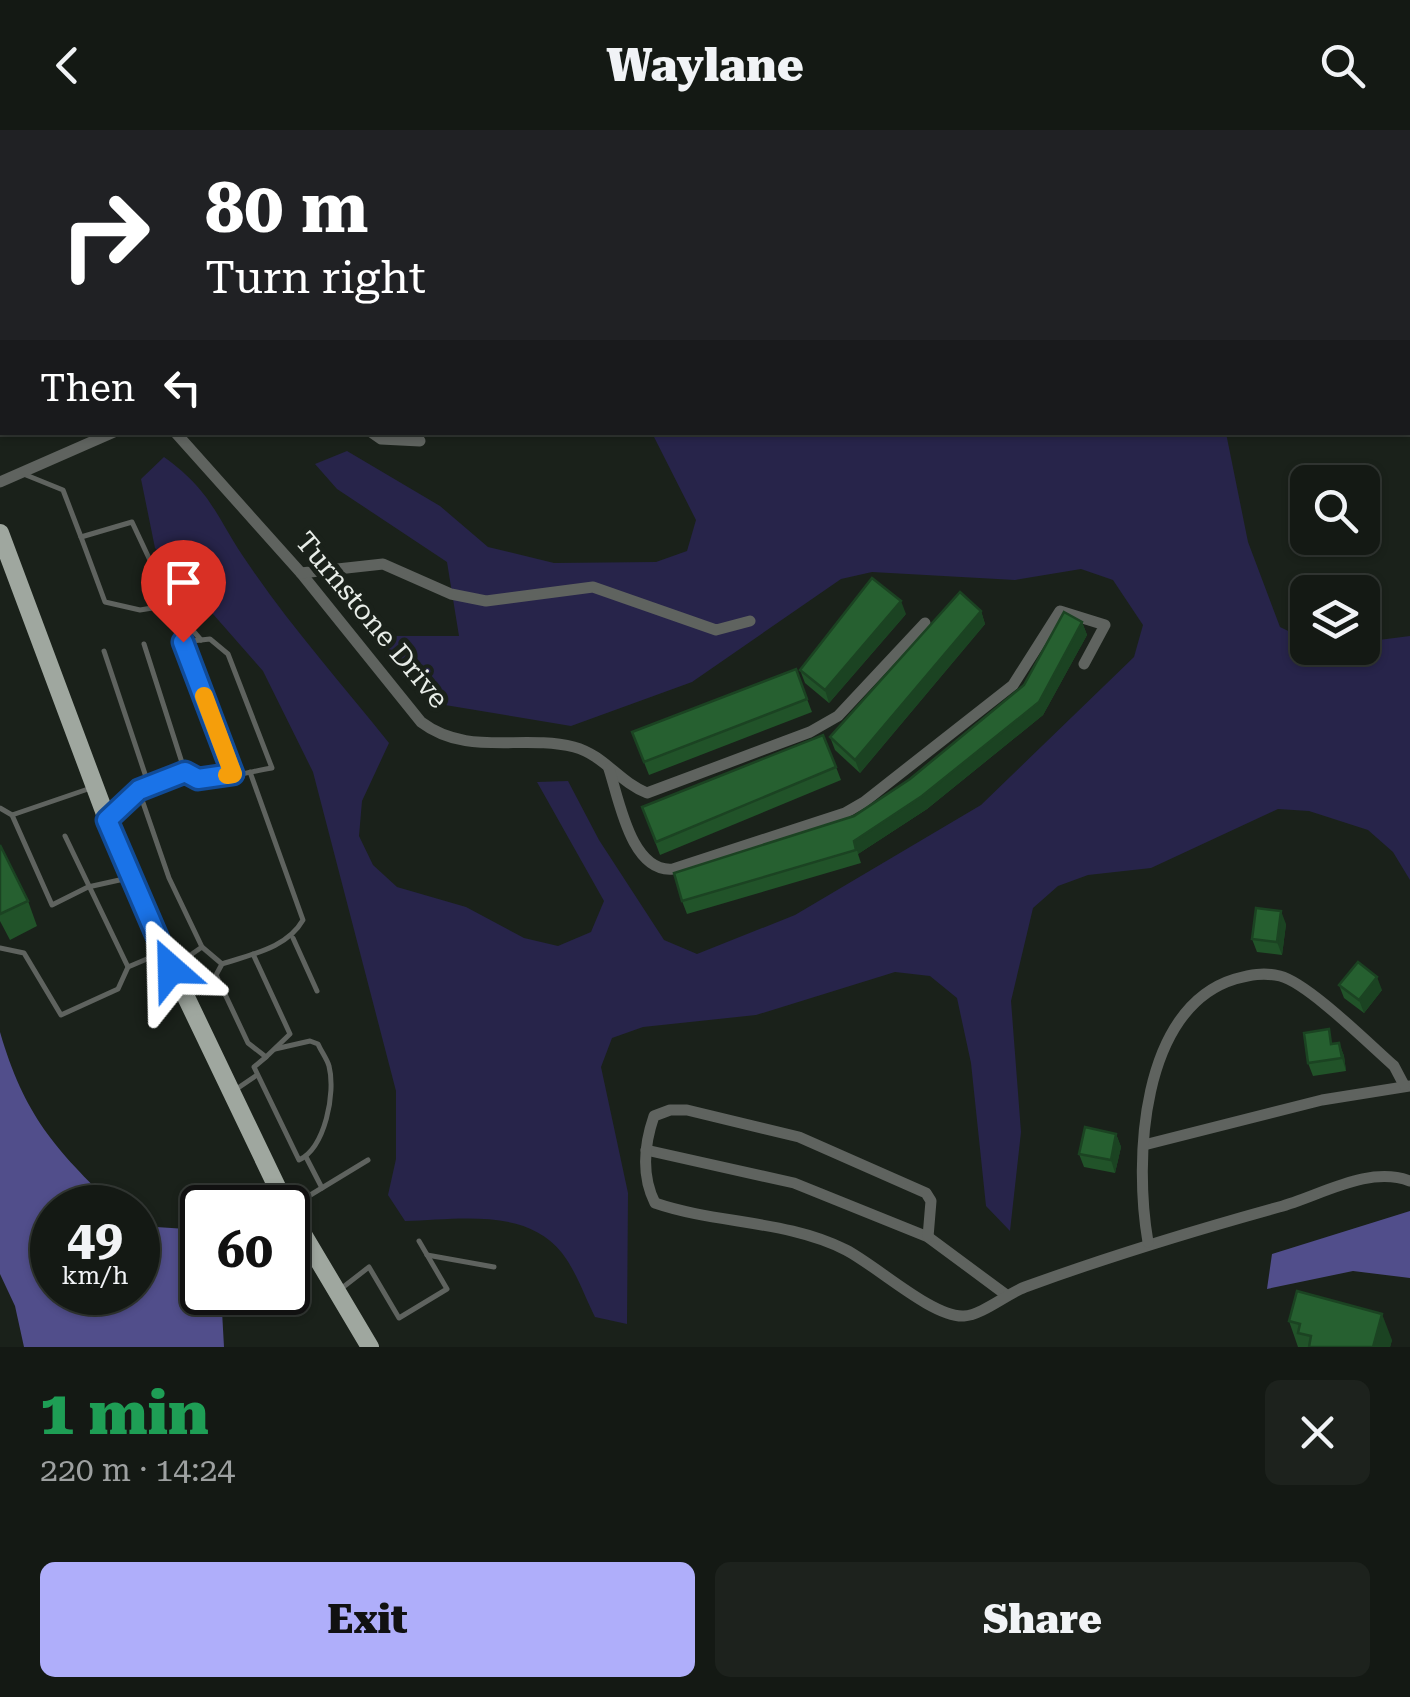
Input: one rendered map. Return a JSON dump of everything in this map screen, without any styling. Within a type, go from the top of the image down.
[{"type":"main road","points":[[0,534],[129,878],[276,1185]]},
{"type":"main road","points":[[310,1247],[370,1347]]},
{"type":"street","points":[[0,482],[107,435]]},
{"type":"street","name":"Turnstone Drive","points":[[178,435],[301,573],[421,722],[440,736],[480,744],[573,747],[608,765],[632,787],[646,793],[810,732],[838,716],[925,623]]},
{"type":"street","points":[[376,435],[420,441]]},
{"type":"street","points":[[301,573],[383,564],[451,594],[486,601],[592,587],[716,630],[750,621]]},
{"type":"street","points":[[608,765],[642,854],[652,865],[672,869],[845,813],[864,802],[1013,686],[1060,611],[1105,625],[1084,664]]},
{"type":"street","points":[[1144,1145],[1407,1085],[1394,1066],[1284,977],[1255,973],[1216,985],[1185,1008],[1169,1036],[1152,1085],[1144,1145],[1140,1194],[1148,1242]]},
{"type":"street","points":[[928,1236],[931,1201],[926,1193],[800,1137],[670,1110],[654,1116],[646,1150],[646,1186],[654,1203],[757,1223],[842,1248],[894,1278],[942,1314],[967,1316],[1006,1294],[1148,1242],[1284,1206],[1357,1180],[1394,1175],[1410,1181]]},
{"type":"street","points":[[646,1150],[794,1183],[928,1236],[1006,1294]]},
{"type":"lane","points":[[22,473],[63,490],[106,602],[140,610],[171,605]]},
{"type":"lane","points":[[81,538],[132,522],[171,605],[200,640]]},
{"type":"lane","points":[[144,644],[185,772],[198,779],[250,772],[272,768],[228,654],[210,640],[183,642],[233,774]]},
{"type":"lane","points":[[104,652],[149,786]]},
{"type":"lane","points":[[107,820],[139,790],[185,772]]},
{"type":"lane","points":[[250,772],[303,920],[293,938],[222,964],[216,975],[248,1044],[266,1057]]},
{"type":"lane","points":[[12,815],[94,788]]},
{"type":"lane","points":[[139,790],[169,878],[202,948],[222,964]]},
{"type":"lane","points":[[0,808],[12,815],[52,904],[88,888],[129,878]]},
{"type":"lane","points":[[65,836],[128,967]]},
{"type":"lane","points":[[293,938],[317,991]]},
{"type":"lane","points":[[0,948],[24,954],[61,1015],[118,989],[128,967]]},
{"type":"lane","points":[[128,967],[166,961],[202,948]]},
{"type":"lane","points":[[253,954],[290,1034],[274,1048],[266,1057],[254,1067],[298,1160],[316,1146],[324,1122],[329,1065],[318,1044],[274,1048]]},
{"type":"lane","points":[[231,1092],[258,1075]]},
{"type":"lane","points":[[306,1157],[322,1188]]},
{"type":"lane","points":[[310,1195],[368,1160]]},
{"type":"lane","points":[[336,1292],[369,1267],[399,1318],[447,1289],[418,1240]]},
{"type":"lane","points":[[427,1255],[494,1268]]},
{"type":"shaded area","points":[[653,435],[1226,435],[1248,542],[1280,627],[1290,632],[1290,665],[1380,665],[1380,640],[1410,636],[1410,880],[1393,852],[1368,830],[1309,811],[1278,809],[1151,868],[1088,875],[1058,886],[1033,908],[1011,1001],[1021,1132],[1010,1231],[986,1206],[971,1063],[957,998],[930,976],[895,972],[756,1015],[643,1027],[612,1038],[601,1067],[628,1193],[627,1324],[595,1317],[576,1276],[547,1238],[530,1228],[490,1219],[405,1221],[388,1195],[396,1159],[396,1091],[313,772],[263,671],[155,548],[141,479],[164,457],[194,482],[282,611],[389,743],[362,801],[359,836],[373,865],[397,887],[466,907],[524,938],[558,946],[591,932],[604,901],[537,782],[568,781],[599,840],[664,940],[697,954],[795,915],[981,805],[1134,657],[1143,625],[1113,580],[1081,569],[1015,580],[872,572],[841,579],[692,682],[571,726],[445,705],[417,690],[378,636],[459,636],[447,562],[337,489],[315,464],[347,451],[440,506],[488,547],[554,563],[656,562],[687,551],[696,520]]},
{"type":"shaded area","points":[[0,1032],[31,1109],[93,1185],[30,1185],[30,1315],[160,1315],[160,1227],[180,1229],[180,1315],[222,1315],[224,1347],[24,1347],[15,1306],[0,1274]]},
{"type":"shaded area","points":[[1410,1211],[1410,1278],[1353,1271],[1267,1289],[1272,1254]]},
{"type":"building","points":[[872,578],[901,601],[825,690],[800,670]]},
{"type":"building","points":[[960,592],[981,611],[855,760],[830,737]]},
{"type":"building","points":[[1064,612],[1082,622],[1039,702],[922,796],[854,841],[856,850],[682,901],[674,873],[854,816],[910,779],[1024,685]]},
{"type":"building","points":[[796,669],[807,699],[644,762],[632,732]]},
{"type":"building","points":[[823,735],[836,767],[656,842],[642,807]]},
{"type":"building","points":[[0,845],[28,901],[0,914]]},
{"type":"building","points":[[1256,908],[1281,911],[1277,942],[1252,939]]},
{"type":"building","points":[[1358,962],[1377,977],[1359,1000],[1339,985]]},
{"type":"building","points":[[1329,1029],[1331,1044],[1339,1043],[1342,1058],[1308,1063],[1304,1033]]},
{"type":"building","points":[[1085,1127],[1116,1134],[1111,1160],[1079,1154]]},
{"type":"building","points":[[1297,1291],[1382,1314],[1373,1347],[1309,1347],[1311,1336],[1298,1333],[1300,1324],[1289,1321]]},
{"type":"slow traffic","points":[[204,696],[233,774],[227,775]]},
{"type":"route","points":[[171,969],[107,820],[139,790],[185,772],[198,779],[233,774],[183,642]]}]
